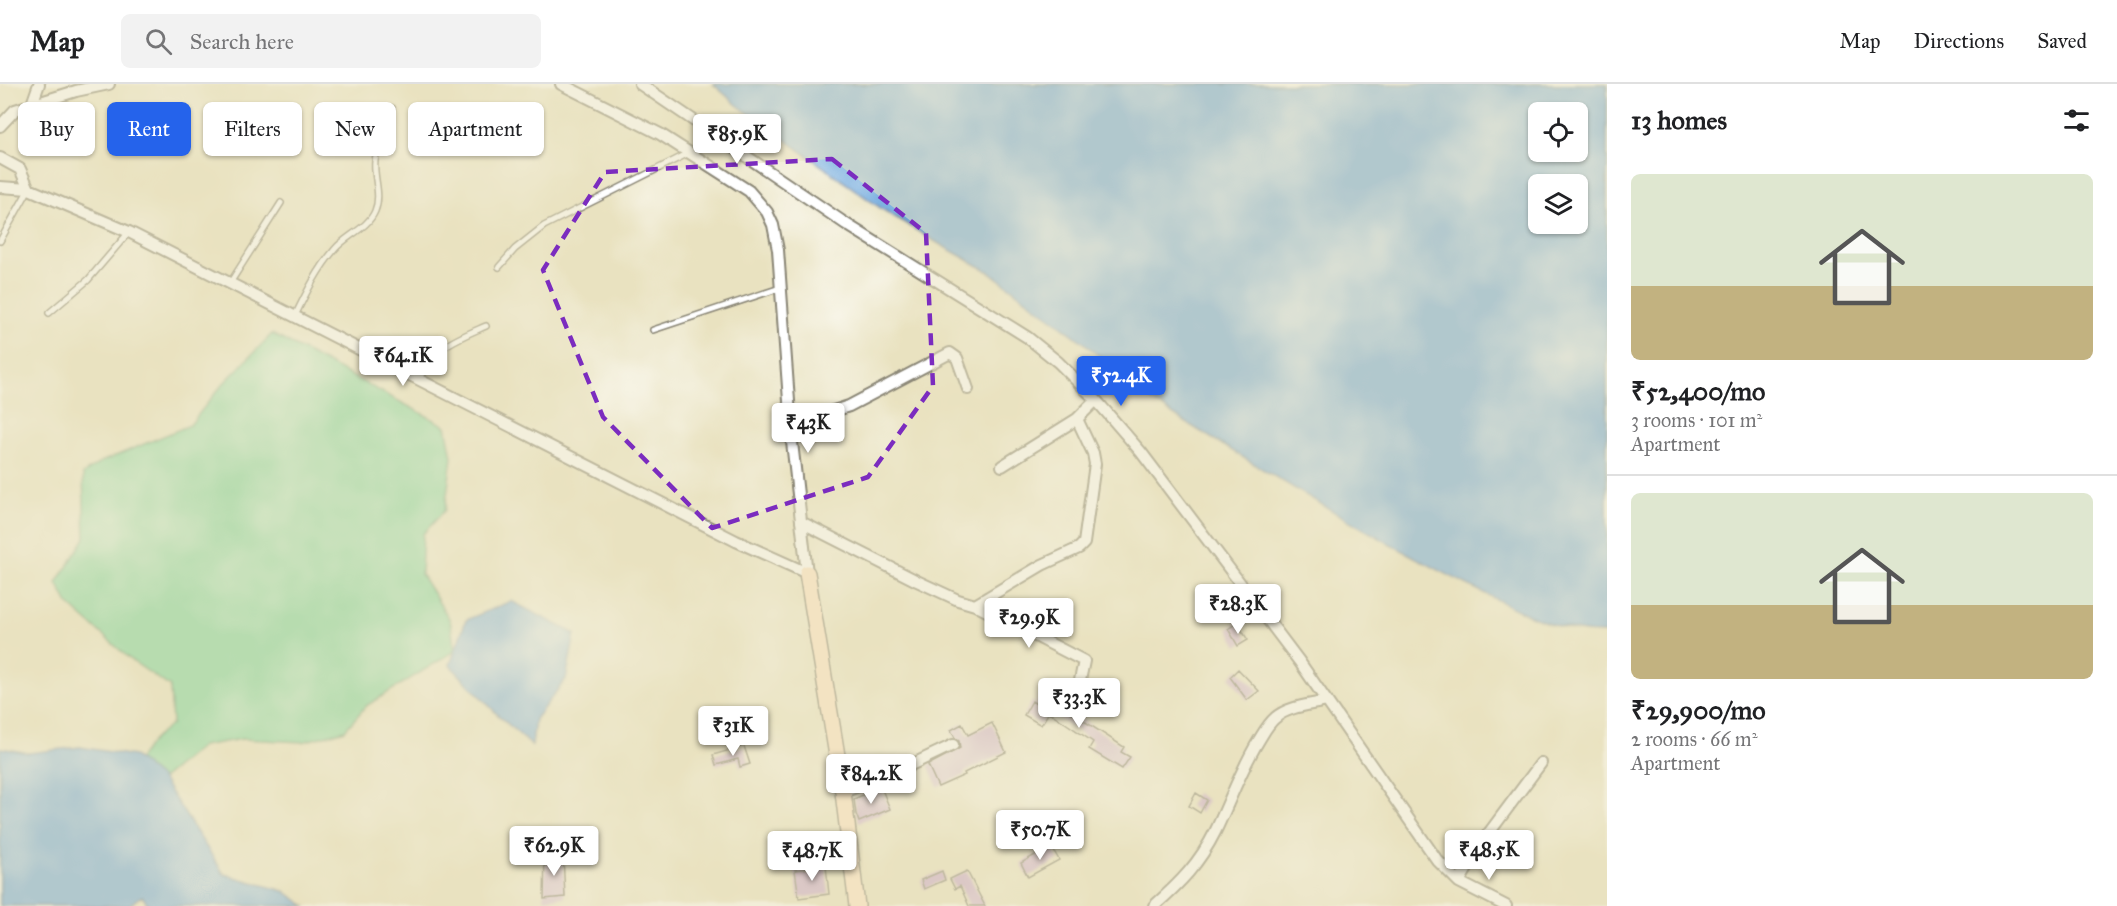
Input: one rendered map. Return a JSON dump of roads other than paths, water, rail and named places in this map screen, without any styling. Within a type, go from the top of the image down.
[{"type":"street","points":[[33,102],[39,84]]},
{"type":"street","points":[[40,102],[109,84]]},
{"type":"street","points":[[561,84],[660,134],[749,191],[767,212],[773,225],[778,250],[791,425],[807,573],[843,792],[857,906]]},
{"type":"street","points":[[640,84],[846,224],[1027,337],[1058,362],[1096,400],[1141,452],[1328,701],[1437,860],[1459,882],[1506,906]]},
{"type":"street","points":[[0,126],[18,109]]},
{"type":"street","points":[[0,158],[20,169],[29,189]]},
{"type":"street","points":[[0,187],[29,189],[129,232],[736,541],[807,573]]},
{"type":"street","points":[[791,425],[849,406],[947,354],[953,354],[957,358],[968,389]]},
{"type":"street","points":[[1002,466],[1077,419],[1096,400]]},
{"type":"street","points":[[975,605],[1084,543],[1095,464],[1093,453],[1077,419]]},
{"type":"street","points":[[801,522],[927,586],[975,605],[1084,661],[1077,695]]},
{"type":"street","points":[[1154,906],[1187,876],[1201,856],[1268,725],[1285,711],[1328,701]]},
{"type":"street","points":[[843,792],[898,771],[953,746]]},
{"type":"street","points":[[1459,882],[1486,837],[1541,763]]},
{"type":"lane","points":[[499,267],[515,249],[544,226],[689,153]]},
{"type":"lane","points":[[295,316],[327,258],[374,213],[378,192],[375,156]]},
{"type":"lane","points":[[0,241],[29,189]]},
{"type":"lane","points":[[230,284],[281,203]]},
{"type":"lane","points":[[49,313],[88,280],[129,232]]},
{"type":"lane","points":[[653,330],[780,288]]},
{"type":"lane","points":[[419,379],[427,363],[440,349],[486,326]]},
{"type":"water","points":[[713,84],[1607,84],[1607,633],[1570,629],[1517,610],[1392,545],[1248,461],[1151,400],[1083,342],[988,271],[882,209],[737,105]]},
{"type":"water","points":[[511,601],[575,634],[566,679],[535,719],[532,746],[499,716],[450,665],[466,620]]},
{"type":"water","points":[[80,747],[134,756],[162,779],[224,874],[284,891],[306,906],[149,906],[142,896],[128,906],[0,906],[0,748],[29,753]]}]
